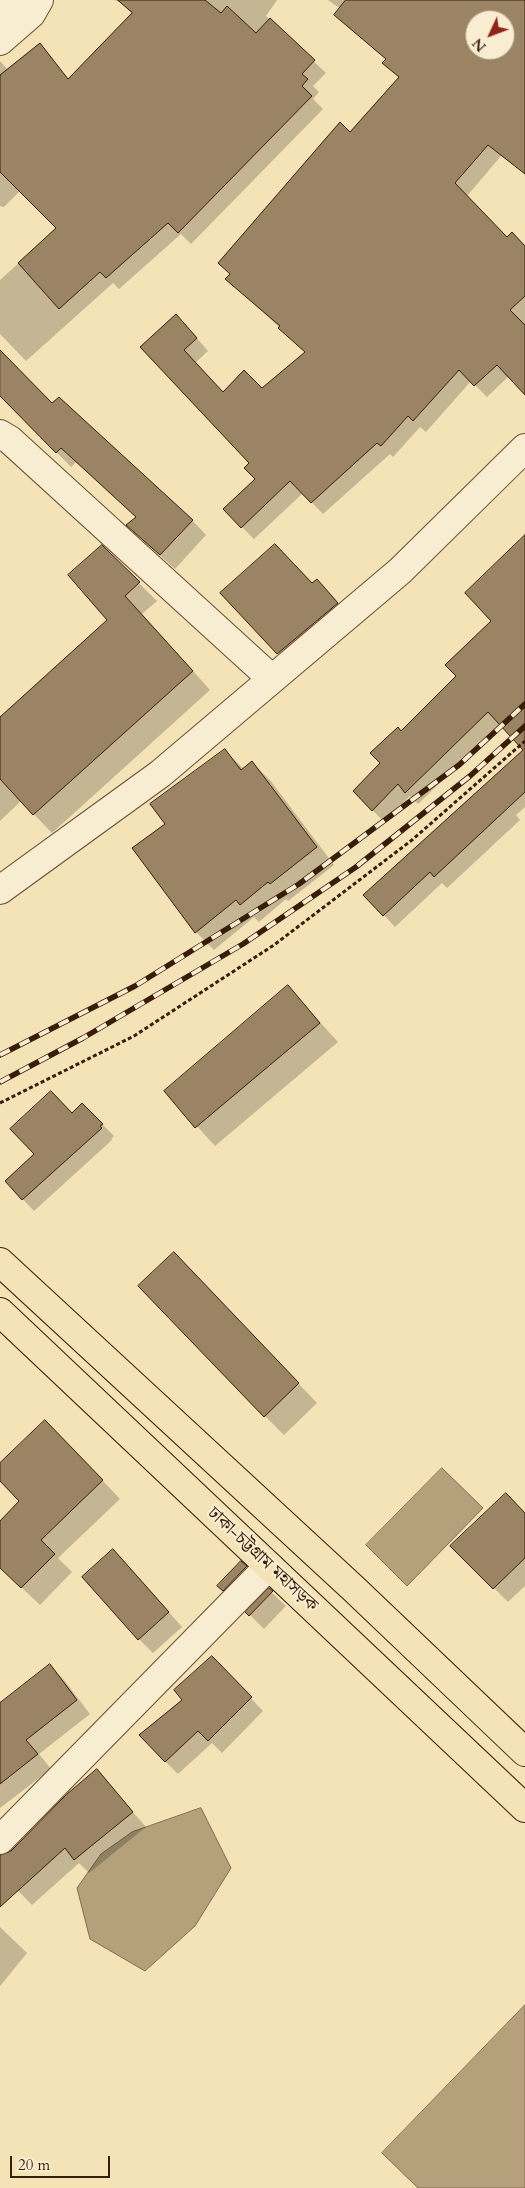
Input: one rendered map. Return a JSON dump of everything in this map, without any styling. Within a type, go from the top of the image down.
[{"type":"highway","points":[[0,1262],[354,1589],[525,1752]]},
{"type":"highway","name":"ঢাকা-চট্টগ্রাম মহাসড়ক","points":[[0,1312],[525,1808]]},
{"type":"street","points":[[0,9],[9,0]]},
{"type":"street","points":[[0,40],[31,14],[39,0]]},
{"type":"street","points":[[0,434],[17,446],[272,679]]},
{"type":"street","points":[[0,890],[160,774],[400,570],[525,448]]},
{"type":"street","points":[[0,1840],[269,1566]]},
{"type":"path","points":[[0,1103],[134,1036],[274,945],[412,840],[525,741]]},
{"type":"shaded area","points":[[442,1468],[483,1508],[407,1586],[366,1545]]},
{"type":"shaded area","points":[[201,1808],[231,1868],[195,1926],[145,1971],[90,1939],[77,1888],[101,1854],[132,1832]]},
{"type":"shaded area","points":[[525,2005],[525,2188],[418,2188],[382,2153]]},
{"type":"building","points":[[118,0],[205,0],[221,13],[227,6],[256,33],[270,18],[315,60],[302,74],[308,79],[302,86],[312,96],[178,233],[168,223],[106,278],[100,272],[59,309],[18,263],[56,228],[0,172],[0,75],[40,43],[68,79],[132,13]]},
{"type":"building","points":[[346,0],[525,0],[525,174],[488,145],[455,183],[507,237],[512,232],[525,246],[525,296],[510,310],[525,325],[525,395],[497,365],[474,386],[459,370],[413,421],[408,416],[381,446],[377,443],[311,503],[290,481],[241,528],[223,509],[255,479],[244,468],[249,463],[140,347],[176,314],[197,338],[184,350],[223,392],[244,370],[262,388],[305,352],[278,328],[280,326],[225,279],[230,274],[218,263],[340,122],[350,132],[399,77],[382,63],[386,59],[334,15]]},
{"type":"building","points":[[0,350],[52,403],[59,397],[193,520],[160,555],[126,525],[136,517],[61,448],[56,453],[0,396]]},
{"type":"building","points":[[525,535],[525,792],[434,877],[430,872],[383,916],[363,895],[523,750],[488,712],[405,793],[398,784],[372,811],[353,791],[380,763],[370,753],[398,727],[401,731],[456,676],[445,665],[491,621],[465,593]]},
{"type":"building","points":[[275,544],[312,583],[317,579],[338,603],[277,654],[220,593]]},
{"type":"building","points":[[102,545],[140,582],[125,596],[193,671],[33,815],[0,779],[0,717],[107,620],[68,575]]},
{"type":"building","points":[[225,749],[241,770],[252,761],[317,847],[270,884],[268,882],[240,905],[236,900],[195,933],[132,848],[165,824],[150,804]]},
{"type":"building","points":[[288,985],[320,1023],[195,1128],[164,1091]]},
{"type":"building","points":[[51,1091],[72,1113],[82,1103],[103,1124],[100,1126],[102,1128],[22,1200],[5,1181],[34,1154],[10,1129]]},
{"type":"building","points":[[174,1252],[299,1383],[264,1417],[138,1286]]},
{"type":"building","points":[[45,1420],[103,1480],[41,1540],[55,1554],[21,1588],[0,1568],[0,1521],[19,1501],[0,1481],[0,1463]]},
{"type":"building","points":[[506,1493],[525,1513],[525,1558],[493,1589],[450,1546]]},
{"type":"building","points":[[113,1549],[169,1612],[138,1640],[82,1577]]},
{"type":"building","points":[[241,1561],[247,1566],[223,1591],[217,1586]]},
{"type":"building","points":[[269,1588],[273,1591],[249,1616],[245,1612]]},
{"type":"building","points":[[212,1656],[252,1697],[208,1741],[198,1731],[165,1762],[139,1735],[182,1700],[174,1690]]},
{"type":"building","points":[[50,1664],[77,1700],[26,1740],[38,1754],[0,1784],[0,1703]]},
{"type":"building","points":[[97,1769],[133,1812],[74,1860],[65,1848],[0,1907],[0,1855],[11,1851],[66,1795]]},
{"type":"railway","points":[[0,1055],[135,986],[299,884],[459,765],[525,704]]},
{"type":"railway","points":[[0,1082],[83,1038],[243,944],[356,867],[470,776],[525,726]]}]
